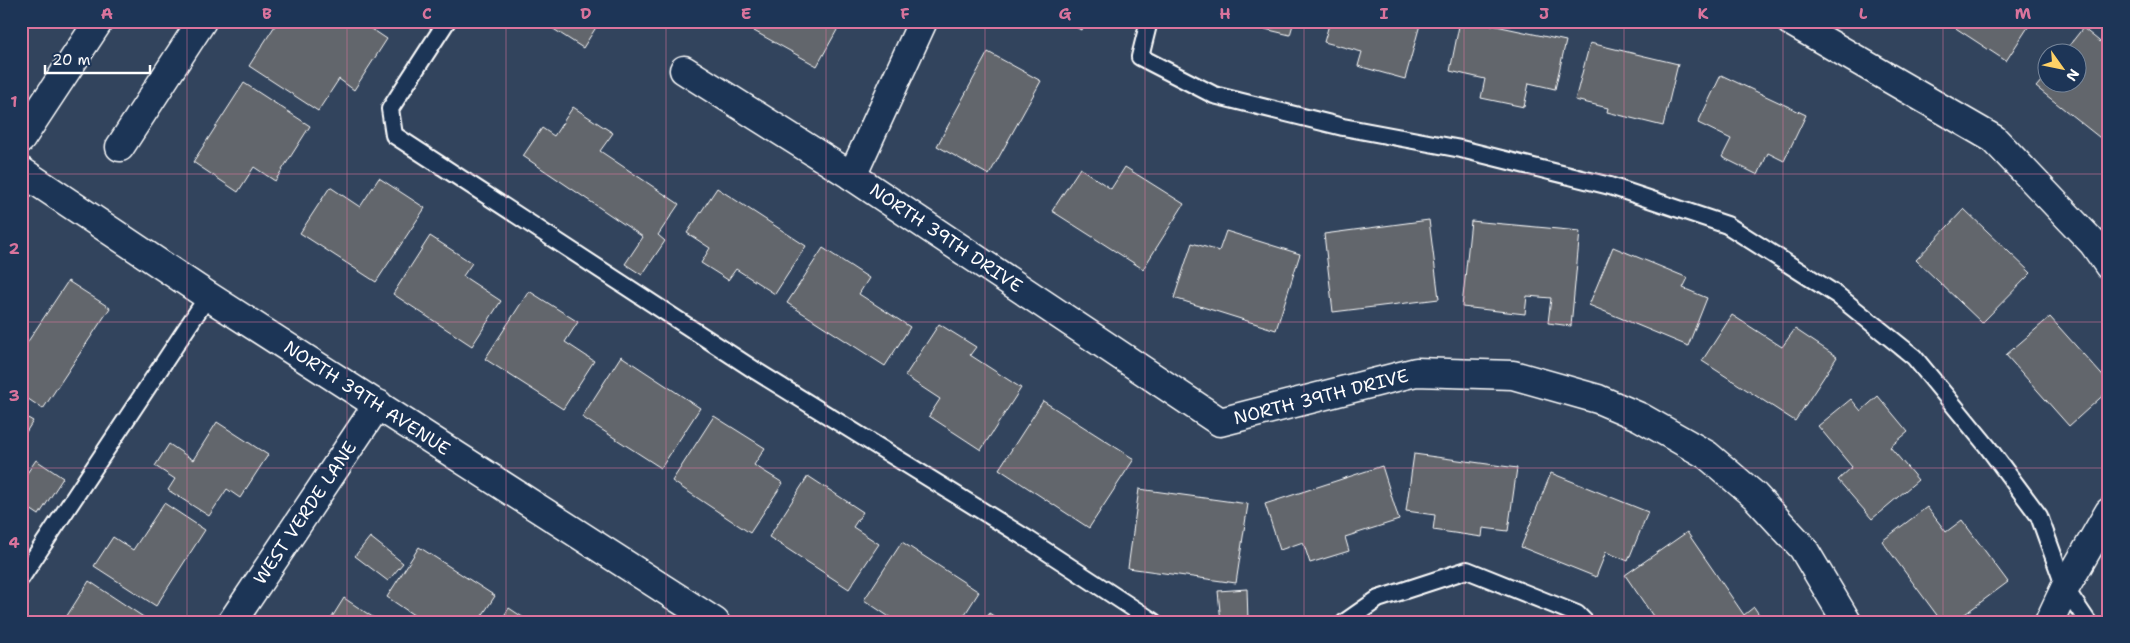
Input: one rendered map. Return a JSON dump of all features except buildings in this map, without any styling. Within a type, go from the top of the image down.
[{"type":"street","points":[[21,139],[99,21]]},
{"type":"street","points":[[120,147],[202,21]]},
{"type":"street","points":[[852,176],[923,21]]},
{"type":"street","points":[[1790,21],[1994,139],[2093,243],[2109,266]]},
{"type":"street","name":"NORTH 39TH DRIVE","points":[[684,70],[852,176],[1220,422],[1416,372],[1513,375],[1598,399],[1640,417],[1707,455],[1755,496],[1803,548],[1847,622]]},
{"type":"street","name":"NORTH 39TH AVENUE","points":[[21,171],[208,296],[715,622]]},
{"type":"street","name":"WEST VERDE LANE","points":[[232,622],[378,404]]},
{"type":"street","points":[[2049,622],[2065,588],[2109,512]]},
{"type":"lane","points":[[447,21],[390,109],[394,135],[756,371],[1029,540],[1154,622]]},
{"type":"lane","points":[[1149,21],[1140,57],[1214,96],[1342,127],[1461,149],[1610,186],[1727,226],[1837,296],[1914,356],[1987,446],[2039,516],[2065,588],[2088,622]]},
{"type":"lane","points":[[21,578],[208,296]]},
{"type":"lane","points":[[1345,622],[1378,599],[1467,570],[1577,614],[1585,622]]}]
